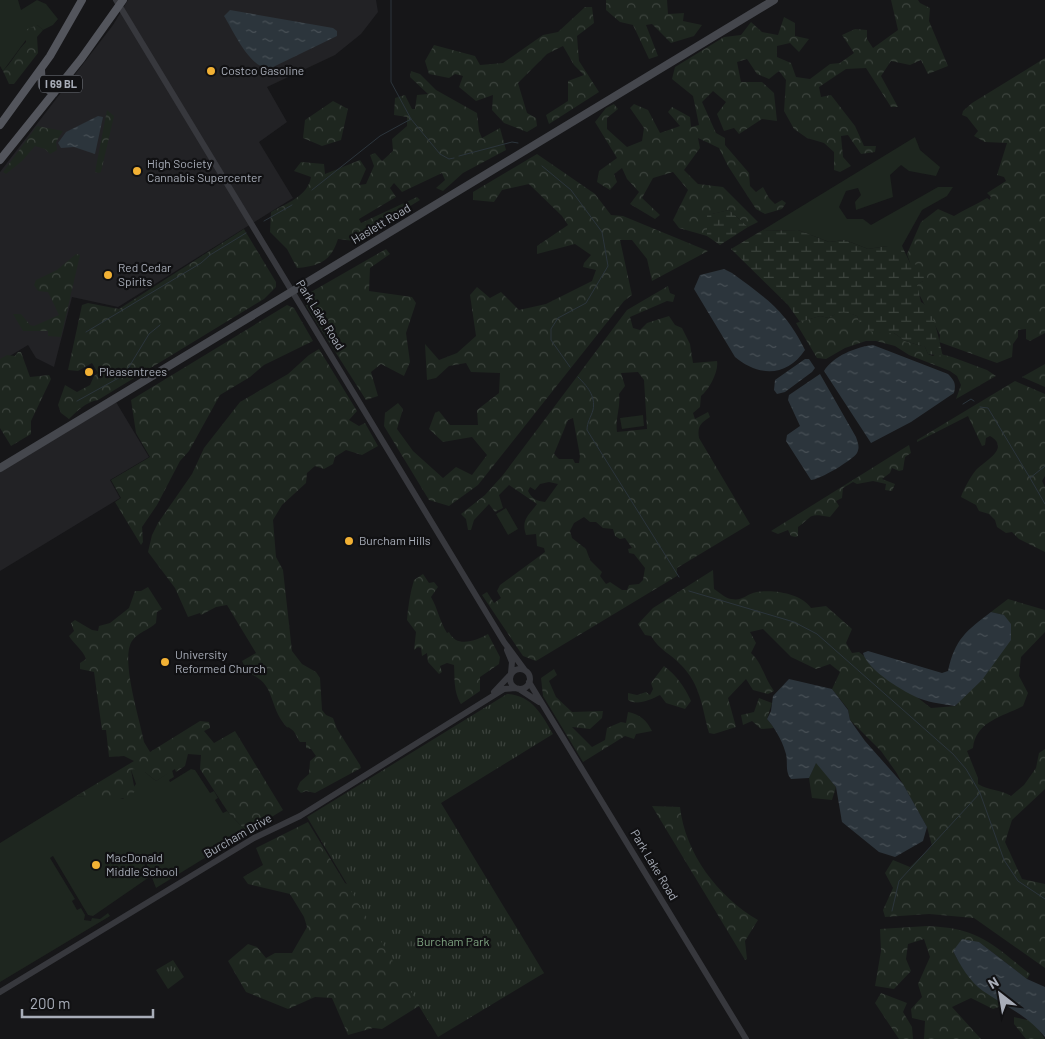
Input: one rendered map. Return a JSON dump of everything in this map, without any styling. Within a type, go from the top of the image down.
[{"type":"main road","name":"I 69 BL","points":[[0,125],[42,68],[82,0]]},
{"type":"main road","name":"Haslett Road","points":[[0,468],[774,0]]},
{"type":"main road","name":"I 69 BL","points":[[0,160],[54,93],[119,2]]},
{"type":"main road","points":[[42,68],[42,86],[54,93]]},
{"type":"street","name":"Park Lake Road","points":[[119,2],[504,642],[524,669]]},
{"type":"street","name":"Park Lake Road","points":[[504,642],[512,662],[511,674]]},
{"type":"street","points":[[517,668],[524,669],[530,674],[529,682],[527,686],[517,688],[510,683],[511,674],[517,668]]},
{"type":"street","name":"Burcham Drive","points":[[487,700],[511,674]]},
{"type":"street","name":"Park Lake Road","points":[[529,682],[746,1039]]},
{"type":"street","name":"Burcham Drive","points":[[0,992],[254,838],[300,816],[507,687],[517,688]]},
{"type":"street","name":"Park Lake Road","points":[[517,688],[541,703]]},
{"type":"shaded area","points":[[128,0],[376,0],[378,12],[361,34],[335,55],[267,87],[287,122],[259,142],[293,198],[118,307],[72,297],[54,367],[36,358],[28,345],[0,362],[0,172],[113,25]]},
{"type":"shaded area","points":[[116,402],[149,457],[110,480],[120,498],[0,571],[0,472]]},
{"type":"green space","points":[[0,0],[18,0],[21,10],[37,0],[46,4],[58,19],[53,25],[43,30],[37,25],[3,71],[0,66]]},
{"type":"green space","points":[[606,0],[667,0],[668,14],[684,13],[683,21],[702,25],[694,36],[671,43],[652,24],[646,25],[658,56],[649,59],[633,25],[620,22],[606,10]]},
{"type":"green space","points":[[891,0],[918,0],[930,8],[929,21],[948,66],[928,74],[921,60],[910,65],[891,61],[881,76],[898,107],[891,107],[866,68],[846,69],[819,87],[821,97],[831,95],[855,126],[864,146],[876,146],[875,152],[861,154],[848,135],[841,136],[843,157],[851,166],[840,172],[834,170],[834,152],[824,143],[807,138],[794,129],[784,111],[786,80],[779,71],[769,79],[757,74],[747,59],[737,62],[741,82],[762,82],[774,93],[777,121],[762,119],[739,134],[734,128],[724,131],[717,114],[726,102],[713,91],[702,102],[716,133],[725,138],[725,145],[749,173],[750,186],[756,192],[763,187],[775,204],[782,200],[786,203],[782,209],[765,214],[756,209],[728,166],[719,148],[698,138],[700,148],[684,170],[698,184],[723,187],[758,222],[748,227],[729,210],[708,215],[707,236],[679,228],[673,220],[688,190],[673,172],[653,178],[642,198],[660,215],[655,219],[630,204],[639,192],[627,179],[622,168],[614,174],[617,182],[610,190],[597,182],[599,171],[617,158],[595,122],[606,108],[614,104],[618,109],[607,118],[607,129],[627,147],[642,141],[644,128],[630,108],[634,104],[648,110],[660,133],[680,126],[668,112],[672,107],[690,117],[691,127],[699,125],[693,96],[672,79],[675,67],[724,37],[741,35],[751,22],[762,32],[778,35],[784,17],[795,23],[795,36],[809,39],[799,52],[790,43],[777,46],[777,57],[791,63],[796,77],[810,79],[830,64],[840,63],[854,53],[842,35],[855,29],[867,30],[867,39],[873,48],[898,30]]},
{"type":"green space","points":[[585,7],[592,7],[594,23],[577,36],[579,61],[599,92],[549,124],[546,115],[568,101],[568,81],[584,75],[574,65],[563,46],[547,54],[518,83],[527,113],[536,118],[537,126],[527,132],[504,123],[492,110],[493,95],[476,101],[459,87],[463,76],[455,74],[449,78],[429,74],[425,61],[434,45],[475,56],[480,65],[503,63],[543,35],[558,32]]},
{"type":"green space","points":[[37,25],[43,30],[37,37],[38,53],[14,84],[9,84],[3,71],[26,42],[25,30]]},
{"type":"green space","points":[[1045,58],[1045,333],[1030,341],[1026,339],[1026,329],[1018,330],[1018,337],[1013,344],[1012,357],[997,363],[939,342],[940,335],[916,285],[923,281],[910,263],[907,254],[921,222],[938,209],[954,216],[987,198],[990,200],[991,197],[987,193],[1006,181],[1004,177],[997,175],[1007,143],[985,142],[974,136],[978,131],[967,117],[962,115],[963,111],[972,103]]},
{"type":"green space","points":[[411,71],[420,74],[436,90],[477,113],[479,131],[482,138],[500,128],[506,150],[463,173],[443,191],[436,188],[445,180],[442,173],[402,192],[394,183],[390,188],[396,197],[359,219],[361,223],[417,197],[420,200],[354,241],[338,239],[332,253],[324,261],[312,266],[297,268],[287,249],[270,232],[271,212],[296,198],[309,184],[311,177],[294,171],[301,162],[324,164],[325,174],[360,160],[366,169],[359,185],[366,184],[374,166],[370,155],[375,153],[382,161],[393,151],[392,139],[407,126],[407,117],[394,115],[395,98],[405,95],[412,109],[415,109],[417,95],[428,94],[410,77]]},
{"type":"green space","points":[[333,101],[348,109],[341,140],[322,146],[303,138],[305,120]]},
{"type":"green space","points":[[107,110],[114,116],[101,172],[99,173],[95,172]]},
{"type":"green space","points":[[37,126],[63,131],[56,142],[57,150],[50,154],[45,149],[35,146],[22,161],[6,174],[3,172]]},
{"type":"green space","points":[[915,137],[920,150],[940,167],[936,176],[909,171],[901,165],[890,175],[893,197],[856,210],[855,202],[861,195],[858,188],[846,191],[839,207],[847,219],[863,219],[871,225],[938,187],[953,187],[947,196],[922,210],[902,246],[868,249],[845,240],[829,242],[798,230],[761,231]]},
{"type":"green space","points":[[537,154],[595,194],[611,215],[623,216],[708,251],[652,281],[647,259],[632,240],[620,240],[632,295],[624,301],[478,485],[449,506],[429,500],[384,426],[385,413],[398,403],[403,409],[397,429],[413,451],[443,478],[456,467],[472,475],[487,455],[472,437],[443,442],[429,429],[435,413],[439,411],[450,425],[478,425],[477,410],[499,393],[500,373],[471,372],[466,363],[449,366],[436,378],[427,380],[425,344],[439,360],[457,353],[476,336],[470,295],[477,287],[490,298],[501,292],[519,310],[546,304],[592,281],[596,270],[583,267],[591,255],[575,244],[537,254],[537,246],[568,225],[562,216],[529,184],[502,190],[494,202],[473,200],[473,192]]},
{"type":"green space","points":[[729,210],[748,227],[720,245],[707,236],[707,215]]},
{"type":"green space","points":[[244,229],[276,282],[276,287],[264,299],[98,400],[86,405],[69,419],[61,413],[58,405],[65,385],[77,392],[90,385],[94,376],[98,373],[92,363],[78,371],[68,370],[82,305],[88,303],[119,309]]},
{"type":"green space","points":[[798,230],[829,242],[845,240],[868,249],[902,246],[910,263],[921,266],[925,274],[923,281],[917,285],[921,302],[930,311],[933,318],[943,356],[928,354],[925,347],[905,341],[894,333],[869,331],[860,323],[857,316],[849,313],[839,313],[829,318],[820,316],[800,322],[788,305],[731,249],[761,231]]},
{"type":"green space","points":[[386,249],[390,254],[370,268],[369,291],[412,297],[416,303],[406,333],[410,362],[404,376],[381,364],[371,372],[378,396],[366,400],[306,306],[311,292]]},
{"type":"green space","points":[[76,254],[80,255],[61,337],[48,336],[48,331],[23,331],[13,314],[21,314],[30,325],[34,326],[59,315],[48,292],[38,291],[34,285],[36,280],[57,270]]},
{"type":"green space","points":[[668,286],[670,293],[675,295],[673,302],[667,301],[630,317],[633,328],[640,330],[647,323],[669,316],[675,325],[682,328],[690,344],[693,363],[717,361],[713,380],[701,396],[700,407],[693,413],[695,419],[708,412],[710,417],[700,425],[699,438],[750,524],[677,568],[677,576],[536,661],[523,656],[482,595],[487,592],[494,603],[501,598],[497,591],[500,585],[545,552],[544,548],[537,546],[536,534],[526,535],[524,526],[526,518],[537,504],[509,485],[499,495],[503,508],[495,512],[489,504],[474,520],[471,530],[468,530],[466,519],[461,514],[485,495],[503,475],[627,310]],"holes":[[[638,372],[644,380],[647,429],[617,432],[619,394],[625,386],[621,373]],[[573,418],[580,456],[579,463],[575,463],[573,459],[559,459],[554,454],[568,420]],[[549,482],[558,484],[545,502],[535,499],[528,491],[530,487],[535,490],[540,484]],[[584,517],[590,522],[596,522],[603,528],[613,529],[615,536],[620,539],[625,538],[632,548],[628,549],[629,553],[634,554],[645,568],[643,580],[639,584],[629,585],[627,590],[622,590],[610,582],[606,584],[600,576],[602,572],[590,560],[586,549],[572,538],[570,531],[574,523]]]},
{"type":"green space","points":[[287,305],[294,308],[313,341],[264,365],[250,377],[220,395],[189,451],[180,461],[157,505],[142,527],[143,542],[141,545],[115,502],[121,498],[111,480],[150,457],[136,433],[131,400]]},
{"type":"green space","points":[[838,312],[847,312],[857,316],[860,323],[881,333],[894,333],[905,341],[925,347],[928,354],[933,356],[937,353],[952,357],[987,370],[996,376],[956,399],[961,385],[957,376],[950,371],[909,355],[895,346],[876,341],[866,341],[845,348],[826,359],[817,358],[796,323],[820,316],[829,318]]},
{"type":"green space","points":[[319,349],[357,411],[349,420],[359,426],[365,423],[378,446],[362,455],[346,450],[335,457],[333,464],[324,469],[315,466],[307,473],[306,483],[282,505],[273,520],[276,557],[283,570],[292,651],[302,664],[316,672],[320,678],[322,710],[326,715],[333,718],[337,729],[361,768],[315,793],[306,791],[301,793],[297,789],[300,782],[309,774],[310,761],[316,756],[311,749],[306,748],[306,742],[300,742],[294,731],[285,725],[276,710],[268,689],[257,677],[248,673],[242,661],[256,653],[227,605],[216,607],[201,615],[200,613],[188,617],[175,588],[148,552],[152,535],[158,523],[192,474],[204,448],[240,402],[288,374],[309,355]]},
{"type":"green space","points":[[18,352],[21,352],[30,377],[49,375],[51,379],[31,421],[31,434],[11,446],[0,428],[0,359],[7,355],[15,356]]},
{"type":"green space","points":[[1045,364],[1045,387],[1022,377]]},
{"type":"green space","points":[[1015,381],[1045,394],[1045,476],[1042,481],[1045,487],[1045,552],[1019,539],[1012,532],[1006,533],[997,527],[995,520],[989,514],[979,511],[976,505],[961,497],[976,470],[994,454],[998,445],[990,436],[986,438],[985,445],[982,446],[968,416],[917,442],[917,440]]},
{"type":"green space","points":[[643,415],[644,426],[622,429],[620,418]]},
{"type":"green space","points":[[909,445],[911,453],[905,457],[903,470],[899,471],[892,468],[890,473],[882,479],[895,484],[892,491],[885,490],[886,484],[873,481],[857,484],[853,482],[843,488],[842,498],[836,501],[839,506],[830,517],[811,516],[798,527],[798,536],[796,537],[791,536],[788,530],[778,534],[771,531]]},
{"type":"green space","points":[[506,508],[518,529],[508,535],[496,514]]},
{"type":"green space","points":[[713,570],[714,589],[729,598],[740,599],[753,593],[768,591],[793,595],[807,603],[811,608],[826,606],[852,629],[846,643],[852,653],[859,652],[931,708],[956,706],[1004,615],[991,612],[1008,599],[1045,610],[1045,632],[1021,657],[1019,676],[1028,693],[1023,706],[991,721],[979,732],[973,748],[967,751],[978,778],[978,784],[1011,796],[1024,785],[1036,768],[1039,753],[1045,749],[1045,789],[1012,820],[1005,842],[1022,879],[1045,884],[1045,968],[974,918],[929,914],[885,917],[883,910],[893,888],[885,873],[893,860],[910,867],[932,846],[927,827],[896,772],[881,751],[850,720],[848,709],[832,689],[840,672],[830,664],[816,669],[791,657],[763,629],[750,632],[756,643],[751,653],[774,691],[768,694],[753,690],[746,679],[728,698],[736,727],[714,734],[709,733],[700,697],[688,673],[651,636],[645,635],[638,624],[653,608]]},
{"type":"green space","points":[[423,574],[429,583],[434,582],[438,587],[431,597],[447,633],[449,632],[453,637],[462,642],[478,639],[488,634],[500,657],[499,664],[480,677],[480,691],[461,704],[456,689],[454,665],[447,663],[440,666],[442,672],[439,674],[428,662],[427,653],[422,656],[421,648],[418,647],[414,650],[416,632],[407,620],[408,610],[414,580]]},
{"type":"green space","points":[[148,587],[162,609],[157,612],[156,623],[137,635],[132,641],[128,661],[129,675],[144,742],[150,752],[200,721],[209,722],[210,728],[204,731],[214,743],[235,731],[283,810],[247,832],[228,812],[200,769],[201,755],[188,754],[185,766],[176,772],[175,769],[156,781],[145,772],[141,773],[134,769],[131,770],[135,791],[130,796],[124,798],[108,800],[76,796],[134,761],[124,756],[109,757],[106,730],[102,730],[94,672],[80,669],[80,663],[86,659],[69,636],[74,631],[71,623],[75,620],[92,630],[98,631],[99,626],[110,623],[129,608],[135,591],[141,591]]},
{"type":"green space","points":[[664,666],[683,686],[691,701],[685,709],[666,703],[660,695],[639,702],[628,700],[628,693],[637,695],[646,692],[650,695],[653,689],[651,683]]},
{"type":"green space","points":[[554,669],[557,675],[549,681],[556,697],[572,712],[603,711],[602,718],[590,729],[572,727],[592,747],[605,740],[607,728],[621,722],[626,723],[628,712],[636,714],[643,719],[652,731],[636,734],[634,739],[625,736],[583,762],[543,696],[541,678]]},
{"type":"green space","name":"Burcham Park","points":[[507,694],[516,695],[530,702],[540,713],[553,734],[441,803],[544,973],[438,1037],[307,817]]},
{"type":"green space","points":[[759,698],[772,703],[767,719],[774,728],[761,729],[752,721],[743,725],[741,715],[754,712]]},
{"type":"green space","points":[[816,762],[836,787],[832,800],[812,798],[809,778]]},
{"type":"green space","name":"MacDonald Middle School","points":[[134,768],[145,772],[156,781],[172,770],[174,777],[169,780],[170,782],[191,769],[195,770],[210,793],[214,791],[218,798],[215,800],[223,813],[227,811],[247,832],[156,888],[145,860],[143,862],[148,871],[145,874],[148,878],[93,916],[88,915],[53,856],[50,858],[75,899],[72,901],[77,910],[81,908],[85,915],[84,920],[100,919],[108,913],[110,916],[0,982],[0,843],[76,796],[123,799],[136,784],[131,770]]},
{"type":"green space","points":[[652,806],[680,807],[689,841],[696,857],[706,872],[730,899],[758,920],[745,941],[747,959],[745,960]]},
{"type":"green space","points":[[308,822],[345,883],[544,973],[430,1024],[419,1006],[382,1029],[373,1028],[348,1035],[332,998],[315,997],[288,1009],[246,992],[228,961],[248,944],[257,947],[266,958],[275,953],[292,953],[307,927],[304,917],[290,894],[248,884],[243,877],[263,865],[256,848]]},
{"type":"green space","points":[[927,926],[960,930],[983,939],[1030,974],[1027,979],[979,942],[953,951],[969,977],[975,983],[1007,1004],[993,1009],[971,998],[952,1007],[981,1039],[924,1039],[925,1021],[912,1018],[911,1009],[922,997],[918,984],[930,957],[924,939],[908,944],[906,959],[911,971],[894,989],[875,986],[881,951],[880,929]]},
{"type":"green space","points":[[173,960],[184,977],[168,989],[156,970]]},
{"type":"green space","points":[[881,993],[907,1003],[903,1012],[912,1027],[913,1039],[899,1039],[875,1003]]},
{"type":"green space","points":[[1014,1017],[1032,1021],[1045,1039],[1026,1039],[1014,1024]]},
{"type":"water","points":[[230,10],[333,28],[337,31],[337,36],[271,68],[264,67],[250,57],[238,40],[224,16]]},
{"type":"water","points":[[98,116],[103,117],[95,154],[74,147],[61,148],[58,143],[66,132]]},
{"type":"water","points":[[724,269],[765,298],[783,315],[805,350],[798,359],[781,369],[763,371],[744,364],[735,357],[694,289],[700,275]]},
{"type":"water","points":[[873,345],[948,374],[954,381],[955,387],[954,393],[911,422],[871,443],[824,371],[833,361],[845,353]]},
{"type":"water","points":[[805,359],[809,359],[815,368],[812,372],[785,392],[777,394],[774,390],[775,380]]},
{"type":"water","points":[[820,374],[856,437],[858,449],[857,453],[843,465],[821,477],[811,480],[786,441],[787,435],[800,426],[788,400],[789,395]]},
{"type":"water","points":[[991,612],[1004,615],[1011,624],[1011,640],[982,680],[955,706],[925,700],[906,692],[872,667],[863,653],[868,651],[942,673],[948,671],[958,643],[968,631]]},
{"type":"water","points":[[789,679],[832,689],[848,710],[850,720],[865,741],[903,784],[927,827],[923,841],[895,857],[879,852],[842,822],[836,787],[816,763],[809,778],[791,779],[788,773],[784,747],[778,734],[767,719],[771,711],[773,696]]},
{"type":"water","points":[[962,939],[979,942],[1027,979],[1045,987],[1045,1037],[1031,1022],[983,991],[970,978],[953,951]]},
{"type":"waterway","points":[[391,0],[391,82],[411,119],[440,154],[449,159],[454,158]]},
{"type":"waterway","points":[[312,190],[380,136],[411,119]]},
{"type":"waterway","points":[[459,156],[512,142],[518,143]]},
{"type":"waterway","points":[[542,166],[571,190],[602,232],[608,266],[586,303],[558,318],[551,329],[551,340],[570,367]]},
{"type":"waterway","points":[[264,221],[292,205]]},
{"type":"waterway","points":[[86,332],[201,263],[210,255],[246,233]]},
{"type":"waterway","points":[[77,401],[124,375],[149,334],[160,325]]},
{"type":"waterway","points":[[578,377],[592,396],[594,405],[587,430],[679,577]]},
{"type":"waterway","points":[[963,404],[971,399],[974,401]]},
{"type":"waterway","points":[[980,407],[988,408],[1030,478]]},
{"type":"waterway","points":[[1045,466],[1030,478],[1045,504]]},
{"type":"waterway","points":[[689,591],[794,622],[817,634],[953,754],[966,769],[980,793],[1004,860],[1018,881],[1045,899]]},
{"type":"waterway","points":[[892,911],[899,881],[980,793]]},
{"type":"place","name":"Costco Gasoline","points":[[211,71]]},
{"type":"place","name":"High Society Cannabis Supercenter","points":[[137,171]]},
{"type":"place","name":"Red Cedar Spirits","points":[[108,275]]},
{"type":"place","name":"Pleasentrees","points":[[89,372]]},
{"type":"place","name":"Burcham Hills","points":[[349,541]]},
{"type":"place","name":"University Reformed Church","points":[[165,662]]},
{"type":"place","name":"MacDonald Middle School","points":[[96,865]]}]
